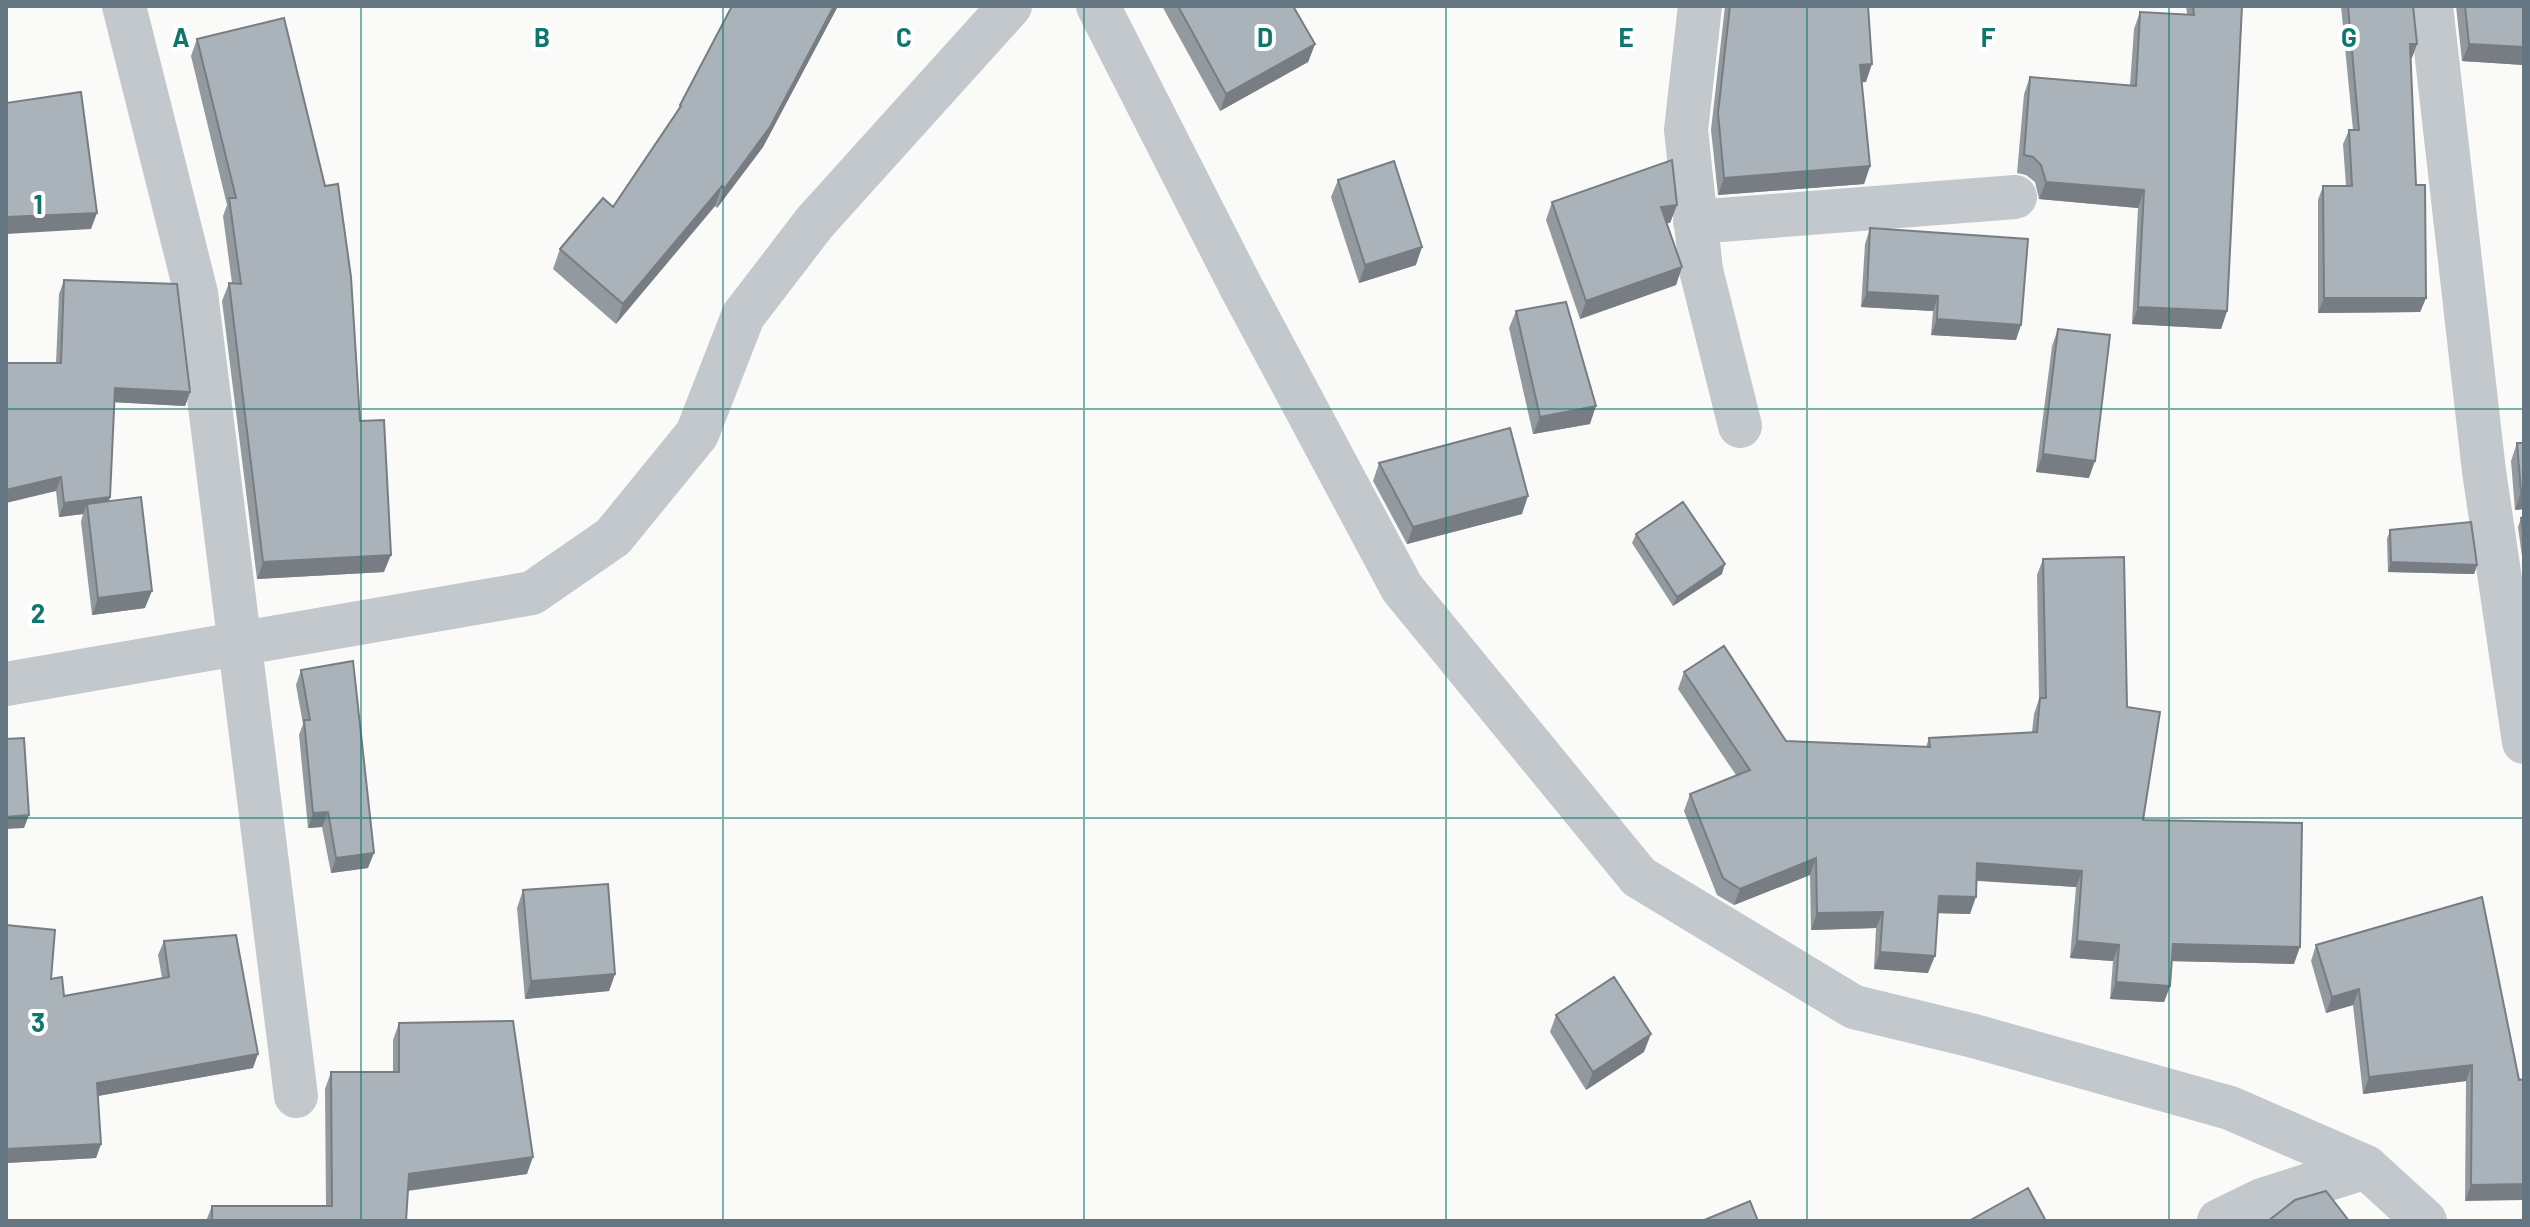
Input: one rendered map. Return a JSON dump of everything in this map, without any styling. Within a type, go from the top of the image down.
[{"type":"street","points":[[124,6],[196,293],[296,1096]]},
{"type":"street","points":[[6,684],[532,593],[613,537],[697,434],[743,316],[815,222],[1010,6]]},
{"type":"street","points":[[1098,6],[1241,287],[1402,588],[1639,877],[1854,1007],[1974,1036],[2230,1108],[2366,1167],[2425,1221]]},
{"type":"street","points":[[1700,6],[1686,130],[1701,270],[1740,426]]},
{"type":"street","points":[[2431,6],[2484,471],[2524,742]]},
{"type":"street","points":[[1695,222],[2015,197]]},
{"type":"street","points":[[2219,1221],[2262,1200],[2366,1167]]},
{"type":"building","points":[[732,6],[834,6],[770,127],[725,188],[722,186],[623,304],[560,249],[603,198],[613,207],[681,106]]},
{"type":"building","points":[[1178,6],[1293,6],[1315,44],[1226,94]]},
{"type":"building","points":[[1730,6],[1868,6],[1872,64],[1860,65],[1870,166],[1724,178],[1718,113]]},
{"type":"building","points":[[2193,6],[2242,6],[2227,311],[2138,307],[2144,190],[2046,182],[2041,165],[2033,157],[2024,155],[2030,77],[2136,86],[2140,12],[2194,15]]},
{"type":"building","points":[[2348,6],[2413,6],[2417,44],[2410,44],[2416,185],[2425,185],[2426,298],[2324,298],[2323,186],[2352,186],[2349,130],[2359,130]]},
{"type":"building","points":[[2465,6],[2524,6],[2524,47],[2469,44]]},
{"type":"building","points":[[284,18],[325,186],[338,184],[351,277],[360,421],[384,420],[391,555],[263,562],[229,283],[241,284],[229,198],[236,198],[197,39]]},
{"type":"building","points":[[81,92],[97,213],[6,217],[6,103]]},
{"type":"building","points":[[1672,160],[1677,205],[1661,207],[1682,267],[1586,301],[1552,202]]},
{"type":"building","points":[[1394,161],[1422,247],[1365,265],[1338,180]]},
{"type":"building","points":[[1870,228],[2028,239],[2021,325],[1937,319],[1938,296],[1867,292]]},
{"type":"building","points":[[64,280],[177,284],[190,392],[115,388],[110,497],[64,503],[61,477],[6,490],[6,363],[61,363]]},
{"type":"building","points":[[1566,302],[1596,406],[1540,417],[1516,311]]},
{"type":"building","points":[[2058,329],[2110,335],[2095,461],[2043,454]]},
{"type":"building","points":[[1510,428],[1528,496],[1413,527],[1379,463]]},
{"type":"building","points":[[2517,443],[2524,443],[2524,492],[2521,492]]},
{"type":"building","points":[[141,497],[152,591],[98,598],[87,504]]},
{"type":"building","points":[[1683,502],[1725,564],[1677,597],[1636,534]]},
{"type":"building","points":[[2471,522],[2477,565],[2391,562],[2390,530]]},
{"type":"building","points":[[2124,557],[2127,707],[2160,712],[2143,820],[2302,823],[2300,947],[2173,944],[2170,986],[2116,982],[2119,945],[2077,941],[2082,871],[1977,863],[1976,897],[1939,896],[1935,956],[1880,952],[1883,912],[1817,913],[1816,858],[1740,889],[1723,878],[1690,794],[1750,770],[1684,672],[1724,646],[1786,741],[1930,747],[1929,738],[2037,732],[2040,698],[2046,698],[2043,559]]},
{"type":"building","points":[[353,661],[374,853],[336,858],[328,812],[313,813],[304,720],[310,720],[301,670]]},
{"type":"building","points":[[24,738],[29,815],[6,817],[6,739]]},
{"type":"building","points":[[608,884],[615,974],[531,981],[523,890]]},
{"type":"building","points":[[2482,897],[2519,1080],[2524,1079],[2524,1184],[2471,1185],[2472,1065],[2369,1077],[2359,989],[2332,997],[2316,945]]},
{"type":"building","points":[[6,925],[55,930],[51,979],[62,977],[64,996],[169,977],[164,941],[236,935],[258,1054],[97,1083],[101,1144],[6,1149]]},
{"type":"building","points":[[1614,977],[1651,1034],[1593,1072],[1556,1015]]},
{"type":"building","points":[[513,1021],[533,1157],[409,1174],[406,1221],[212,1221],[212,1206],[332,1206],[331,1072],[399,1072],[399,1023]]},
{"type":"building","points":[[2028,1188],[2046,1221],[1969,1221]]},
{"type":"building","points":[[2326,1191],[2349,1221],[2268,1221],[2295,1200]]},
{"type":"building","points":[[1750,1201],[1758,1221],[1702,1221]]}]
